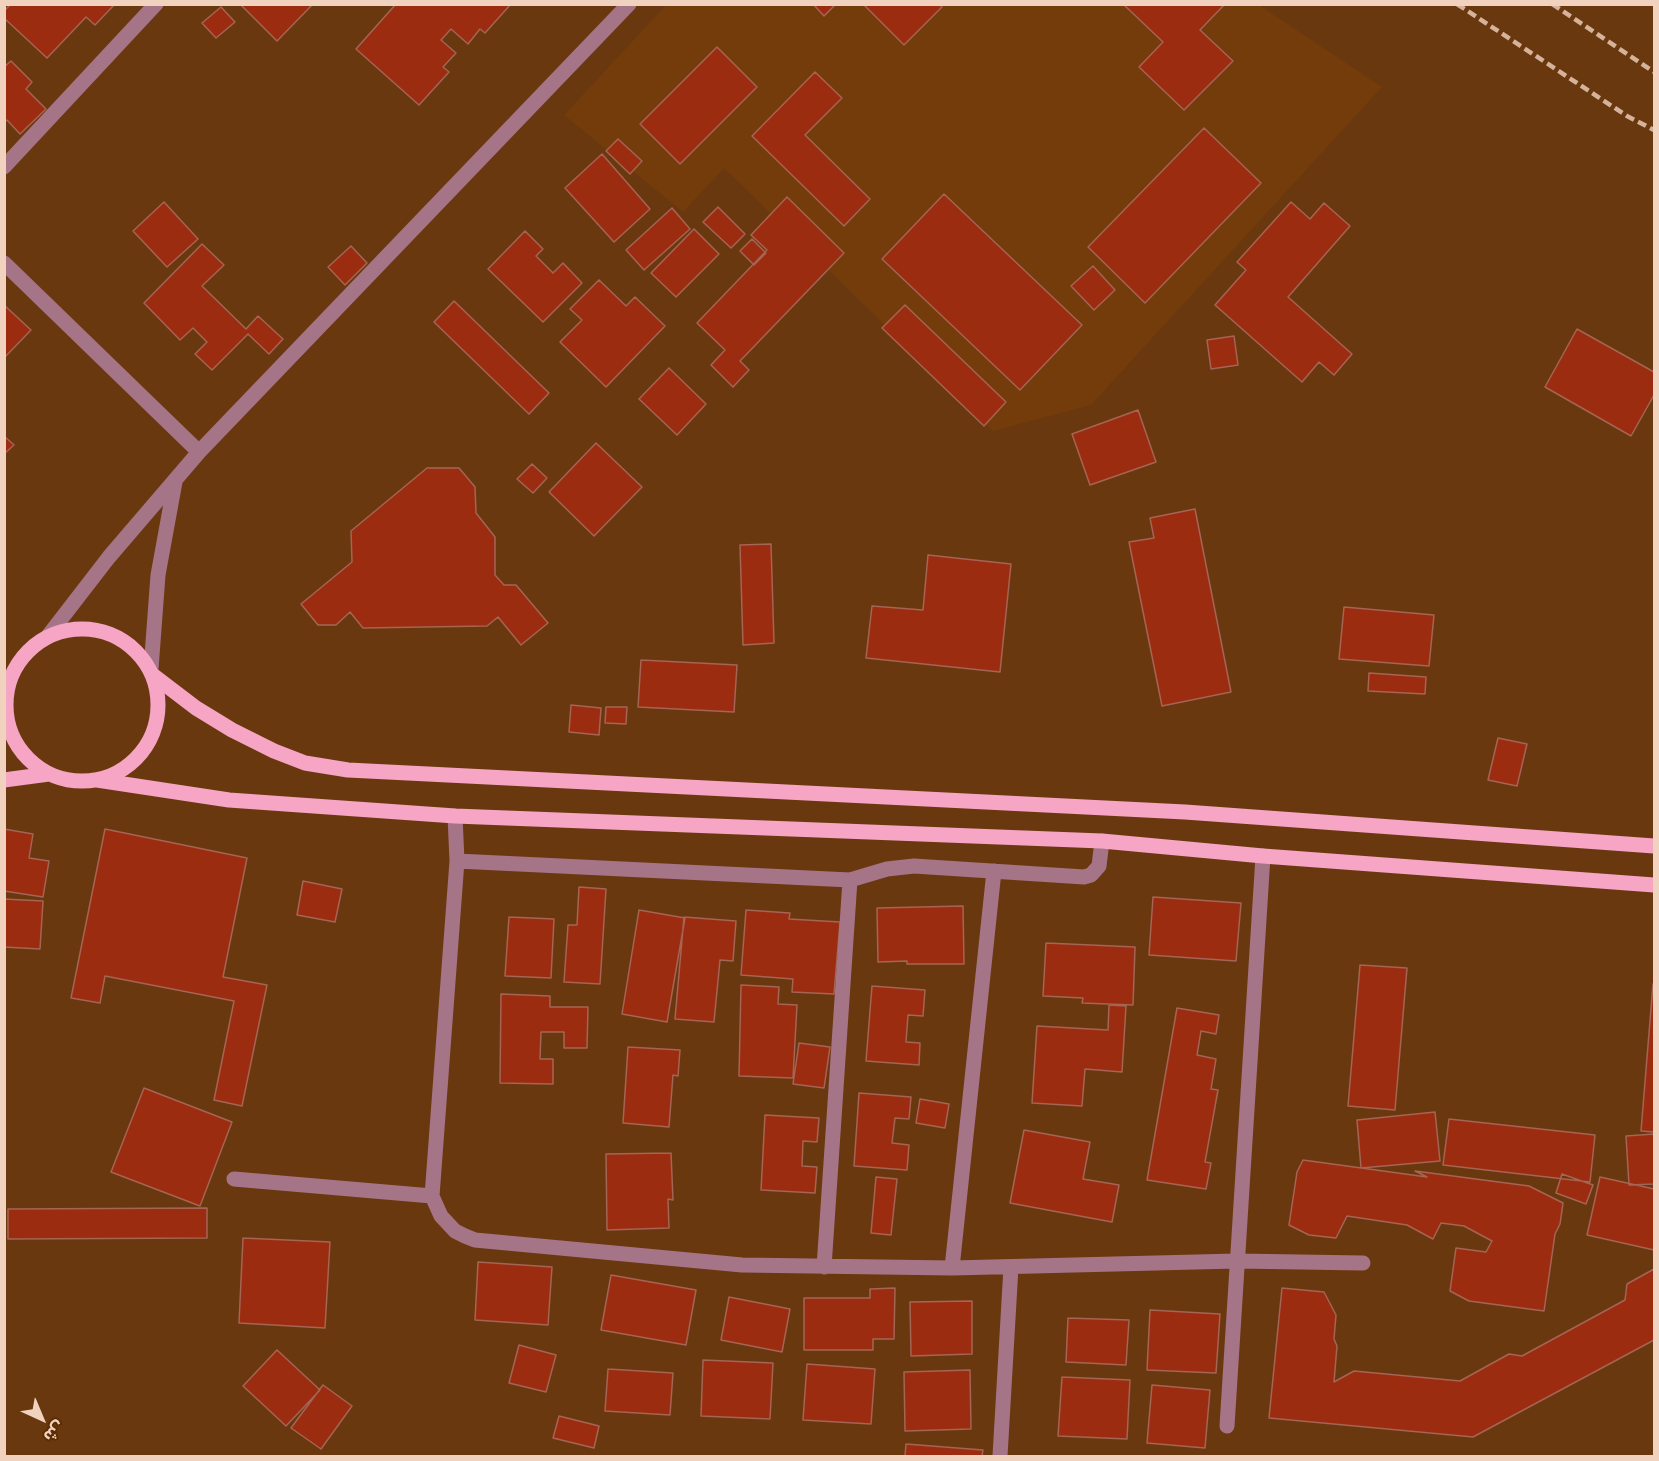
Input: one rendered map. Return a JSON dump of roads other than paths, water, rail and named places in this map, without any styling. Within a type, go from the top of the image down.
[{"type":"main road","points":[[152,672],[159,694],[159,713],[154,732],[145,749],[132,763],[116,774],[81,782],[64,779],[49,774],[31,762],[17,746],[8,726],[5,704],[7,685],[15,669],[24,656],[48,636],[66,630],[86,628],[106,632],[124,640],[139,653],[152,672],[196,708],[232,730],[274,751],[305,763],[348,770],[1185,812],[1654,846]]},
{"type":"main road","points":[[4,780],[49,774]]},
{"type":"main road","points":[[97,780],[230,800],[456,816],[1102,841],[1263,856],[1654,885]]},
{"type":"street","points":[[4,167],[156,4]]},
{"type":"street","points":[[48,636],[109,557],[199,452],[629,4]]},
{"type":"street","points":[[4,263],[199,452]]},
{"type":"street","points":[[152,672],[158,575],[175,482]]},
{"type":"street","points":[[456,816],[457,861],[432,1196],[447,1224],[465,1236],[475,1240],[728,1264],[824,1267],[952,1268],[1237,1261],[1363,1263]]},
{"type":"street","points":[[457,861],[850,880],[900,867],[1084,877],[1090,875],[1099,866],[1102,841]]},
{"type":"street","points":[[1227,1426],[1263,856]]},
{"type":"street","points":[[952,1268],[994,871]]},
{"type":"street","points":[[824,1267],[850,880]]},
{"type":"street","points":[[234,1179],[432,1196]]},
{"type":"street","points":[[1000,1456],[1011,1267]]},
{"type":"railway","points":[[1457,4],[1627,116],[1654,130]]},
{"type":"railway","points":[[1552,4],[1654,72]]}]
